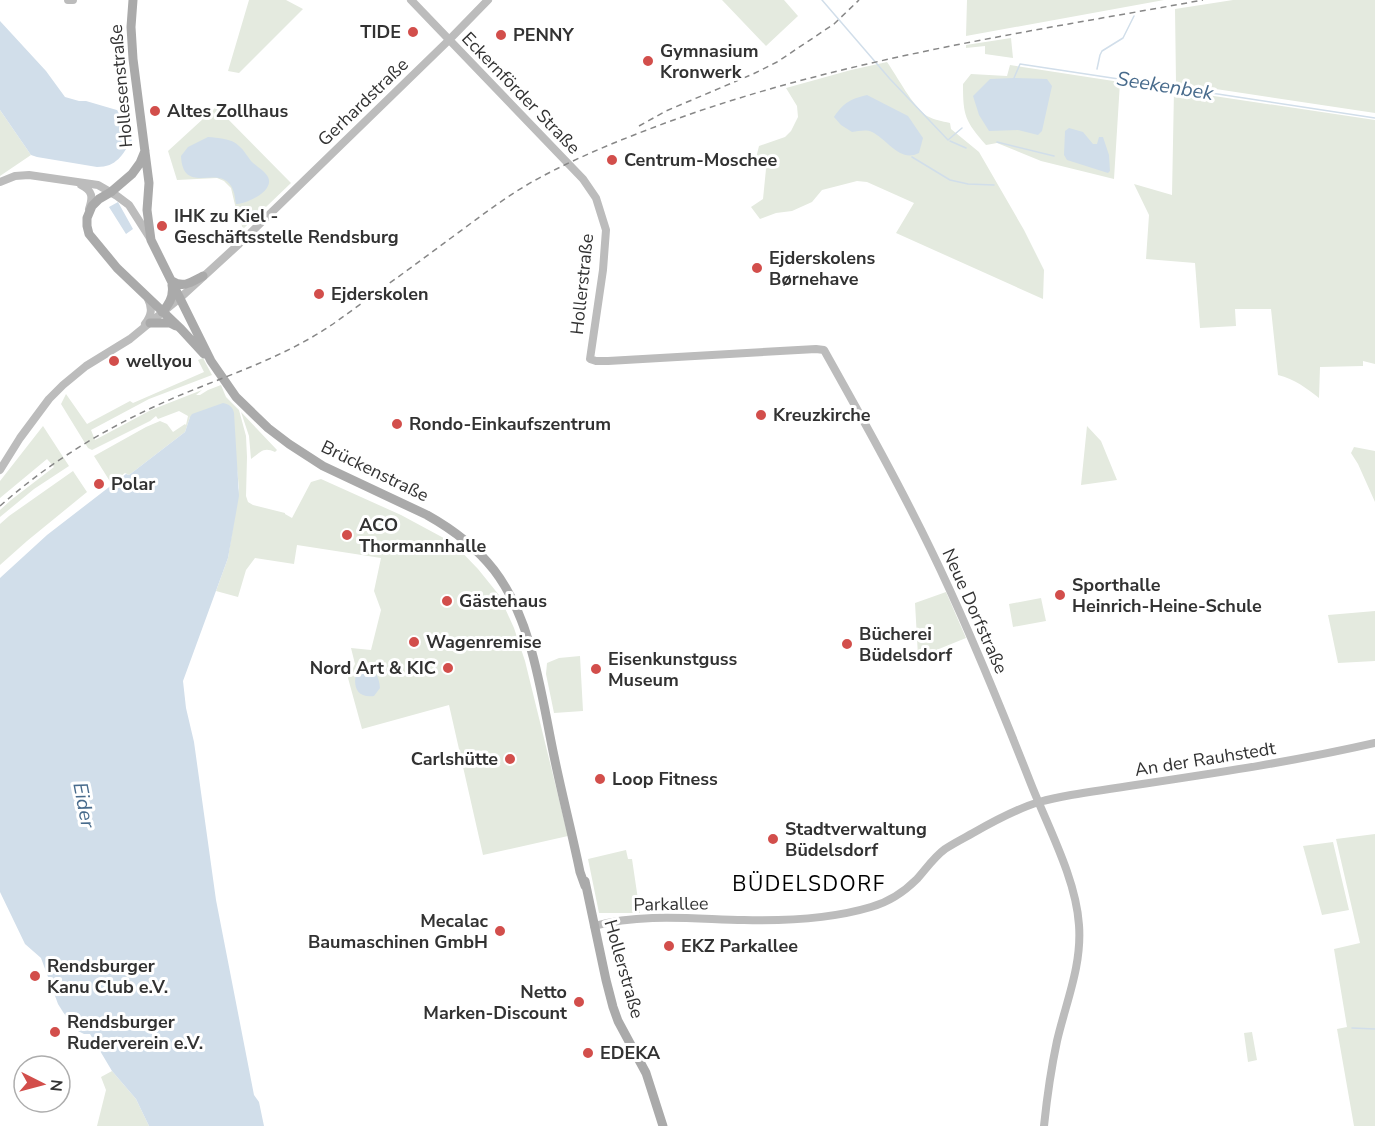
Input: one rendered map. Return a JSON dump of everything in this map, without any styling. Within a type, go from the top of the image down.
[{"type":"main road","name":"Hollesenstraße","points":[[87,218],[99,199],[132,174],[140,163],[146,148],[133,59],[131,27],[133,0]]},
{"type":"main road","name":"Brückenstraße","points":[[146,148],[149,183],[147,210],[151,240],[174,292],[211,361]]},
{"type":"main road","name":"Brückenstraße","points":[[87,218],[89,234],[117,268],[181,328],[211,361],[236,396],[268,428],[323,466],[426,515],[469,544],[498,576],[519,614]]},
{"type":"main road","points":[[162,312],[177,284],[187,284],[203,276]]},
{"type":"main road","points":[[149,297],[161,300],[174,292]]},
{"type":"main road","points":[[150,323],[170,323],[181,328]]},
{"type":"main road","name":"Hollerstraße","points":[[519,614],[536,670],[606,980],[618,1021],[646,1074],[663,1126]]},
{"type":"street","points":[[68,0],[73,0]]},
{"type":"street","name":"Eckernförder Straße","points":[[411,0],[583,179],[596,198],[601,212]]},
{"type":"street","name":"Gerhardstraße","points":[[174,292],[203,276],[239,244],[488,0]]},
{"type":"street","points":[[0,182],[15,176],[29,175],[98,185],[120,184]]},
{"type":"street","points":[[74,182],[90,191],[91,202],[87,218]]},
{"type":"street","points":[[98,185],[129,205],[151,240]]},
{"type":"street","name":"Hollerstraße","points":[[590,359],[605,253],[606,230],[601,212]]},
{"type":"street","points":[[138,332],[151,314],[149,297]]},
{"type":"street","points":[[1,469],[20,438],[49,399],[63,385],[86,366],[120,346],[162,312]]},
{"type":"street","name":"Neue Dorfstraße","points":[[590,359],[608,361],[824,350],[931,550],[986,671],[1060,854],[1074,898],[1079,924],[1077,968],[1057,1040],[1044,1126]]},
{"type":"street","name":"An der Rauhstedt","points":[[1039,802],[1258,766],[1375,743]]},
{"type":"street","name":"Parkallee","points":[[594,926],[632,919],[655,918],[780,920],[834,915],[870,908],[897,896],[916,880],[939,854],[951,846],[1001,818],[1039,802]]},
{"type":"shaded area","points":[[249,0],[286,0],[303,9],[239,73],[228,71]]},
{"type":"shaded area","points":[[722,0],[784,0],[798,16],[766,46]]},
{"type":"shaded area","points":[[967,0],[1164,0],[966,36]]},
{"type":"shaded area","points":[[1233,0],[1375,0],[1375,113],[1176,83],[1175,9]]},
{"type":"shaded area","points":[[1011,38],[1013,58],[985,54],[985,46],[966,48],[966,45]]},
{"type":"shaded area","points":[[887,62],[922,112],[932,118],[950,123],[951,129],[979,152],[1044,270],[1043,299],[896,233],[914,203],[867,182],[857,181],[822,190],[812,202],[792,211],[776,213],[760,219],[751,207],[763,199],[767,159],[756,158],[759,146],[785,137],[798,117],[797,106],[786,88]]},
{"type":"shaded area","points":[[1010,65],[1120,82],[1114,179],[1041,161],[997,143],[986,145],[969,124],[965,111],[963,84],[971,74],[1007,76]]},
{"type":"shaded area","points":[[1174,90],[1375,120],[1375,364],[1363,361],[1363,366],[1320,367],[1319,398],[1295,381],[1278,375],[1271,309],[1235,309],[1236,326],[1200,328],[1195,263],[1146,259],[1149,215],[1134,184],[1172,195]]},
{"type":"shaded area","points":[[216,107],[291,183],[243,229],[231,188],[217,178],[177,180],[168,151]]},
{"type":"shaded area","points":[[0,110],[31,155],[0,176]]},
{"type":"shaded area","points":[[203,358],[212,375],[149,399],[91,430],[95,440],[151,410],[202,390],[196,395],[200,395],[221,385],[226,397],[239,410],[246,436],[246,496],[248,502],[285,513],[292,518],[311,482],[321,479],[401,515],[453,543],[499,595],[514,628],[525,661],[568,836],[483,855],[449,705],[362,729],[348,678],[355,664],[351,648],[371,650],[381,610],[374,591],[381,558],[297,545],[294,564],[255,558],[246,570],[238,597],[216,591],[228,558],[239,488],[237,469],[190,417],[185,432],[129,475],[125,473],[111,483],[94,456],[160,421],[167,424],[173,432],[186,425],[188,416],[179,411],[158,419],[156,416],[92,450],[88,448],[61,404],[66,394],[87,424],[130,401],[133,403],[204,372],[198,360]]},
{"type":"shaded area","points":[[241,412],[277,450],[275,452],[265,450],[251,459],[249,436]]},
{"type":"shaded area","points":[[43,426],[69,466],[34,489],[0,517],[0,510],[54,467],[47,459],[0,498],[0,481]]},
{"type":"shaded area","points":[[1087,426],[1101,441],[1117,480],[1081,485]]},
{"type":"shaded area","points":[[1354,447],[1375,451],[1375,502],[1351,453]]},
{"type":"shaded area","points":[[73,471],[87,492],[0,565],[0,524]]},
{"type":"shaded area","points":[[946,592],[966,638],[918,656],[915,603]]},
{"type":"shaded area","points":[[1041,598],[1046,621],[1013,627],[1009,604]]},
{"type":"shaded area","points":[[1375,611],[1375,661],[1338,663],[1328,615]]},
{"type":"shaded area","points":[[580,656],[583,711],[554,713],[546,674],[547,663],[559,658]]},
{"type":"shaded area","points":[[1375,834],[1375,1126],[1354,1126],[1337,1029],[1347,1027],[1334,949],[1360,943],[1336,839]]},
{"type":"shaded area","points":[[1333,842],[1349,910],[1322,915],[1303,846]]},
{"type":"shaded area","points":[[626,850],[628,859],[632,859],[640,913],[599,913],[588,859]]},
{"type":"shaded area","points":[[1252,1032],[1257,1060],[1248,1062],[1244,1033]]},
{"type":"shaded area","points":[[112,1071],[136,1099],[149,1126],[97,1126],[106,1090],[101,1077]]},
{"type":"water","points":[[0,21],[46,71],[65,97],[127,113],[132,140],[118,159],[110,165],[97,167],[31,155],[0,110]]},
{"type":"water","points":[[990,79],[1047,79],[1052,86],[1042,131],[1038,135],[1018,130],[989,131],[979,115],[973,96]]},
{"type":"water","points":[[867,95],[908,116],[923,138],[919,153],[906,155],[900,153],[872,132],[865,130],[852,132],[834,117],[848,102]]},
{"type":"water","points":[[1069,128],[1083,132],[1093,144],[1097,144],[1099,137],[1103,137],[1109,155],[1110,171],[1108,173],[1067,160],[1064,155],[1065,131]]},
{"type":"water","points":[[208,137],[236,143],[268,177],[269,182],[264,192],[246,202],[236,204],[234,192],[228,182],[221,178],[195,178],[188,175],[183,168],[181,156],[188,147]]},
{"type":"water","points":[[118,202],[133,229],[126,234],[109,207]]},
{"type":"water","name":"Eider","points":[[223,403],[230,406],[234,413],[239,496],[228,558],[183,681],[216,900],[254,1095],[259,1102],[264,1126],[149,1126],[136,1099],[112,1071],[90,1034],[76,1030],[63,1012],[41,958],[25,944],[0,892],[0,578],[47,535],[185,432],[192,414]]},
{"type":"water","points":[[366,665],[375,672],[379,681],[380,688],[374,696],[362,695],[356,687],[355,677],[359,666]]},
{"type":"waterway","name":"Seekenbek","points":[[822,0],[890,79],[948,140],[962,128]]},
{"type":"waterway","points":[[1097,69],[1102,51],[1123,38],[1134,16]]},
{"type":"waterway","name":"Seekenbek","points":[[1014,78],[1020,64],[1375,118]]},
{"type":"waterway","points":[[950,141],[966,148]]},
{"type":"waterway","points":[[997,142],[1054,156]]},
{"type":"waterway","points":[[912,157],[950,180],[968,184],[994,185]]},
{"type":"waterway","points":[[1352,1028],[1375,1029]]},
{"type":"railway","points":[[639,126],[666,111],[777,62],[834,24],[859,0]]},
{"type":"railway","points":[[0,506],[42,472],[110,429],[158,405],[278,355],[315,335],[518,191],[556,169],[604,147],[733,100],[865,64],[1000,36],[1203,0]]},
{"type":"place","name":"TIDE","points":[[413,32]]},
{"type":"place","name":"PENNY","points":[[501,35]]},
{"type":"place","name":"Gymnasium Kronwerk","points":[[648,61]]},
{"type":"place","name":"Altes Zollhaus","points":[[155,111]]},
{"type":"place","name":"Centrum-Moschee","points":[[612,160]]},
{"type":"place","name":"IHK zu Kiel - Geschäftsstelle Rendsburg","points":[[162,226]]},
{"type":"place","name":"Ejderskolens Børnehave","points":[[757,268]]},
{"type":"place","name":"Ejderskolen","points":[[319,294]]},
{"type":"place","name":"wellyou","points":[[114,361]]},
{"type":"place","name":"Kreuzkirche","points":[[761,415]]},
{"type":"place","name":"Rondo-Einkaufszentrum","points":[[397,424]]},
{"type":"place","name":"Polar","points":[[99,484]]},
{"type":"place","name":"ACO Thormannhalle","points":[[347,535]]},
{"type":"place","name":"Sporthalle Heinrich-Heine-Schule","points":[[1060,595]]},
{"type":"place","name":"Gästehaus","points":[[447,601]]},
{"type":"place","name":"Wagenremise","points":[[414,642]]},
{"type":"place","name":"Bücherei Büdelsdorf","points":[[847,644]]},
{"type":"place","name":"Nord Art & KIC","points":[[448,668]]},
{"type":"place","name":"Eisenkunstguss Museum","points":[[596,669]]},
{"type":"place","name":"Carlshütte","points":[[510,759]]},
{"type":"place","name":"Loop Fitness","points":[[600,779]]},
{"type":"place","name":"Stadtverwaltung Büdelsdorf","points":[[773,839]]},
{"type":"place","name":"Mecalac Baumaschinen GmbH","points":[[500,931]]},
{"type":"place","name":"EKZ Parkallee","points":[[669,946]]},
{"type":"place","name":"Rendsburger Kanu Club e.V.","points":[[35,976]]},
{"type":"place","name":"Netto Marken-Discount","points":[[579,1002]]},
{"type":"place","name":"Rendsburger Ruderverein e.V.","points":[[55,1032]]},
{"type":"place","name":"EDEKA","points":[[588,1053]]},
{"type":"district","name":"BÜDELSDORF","points":[[809,884]]}]
